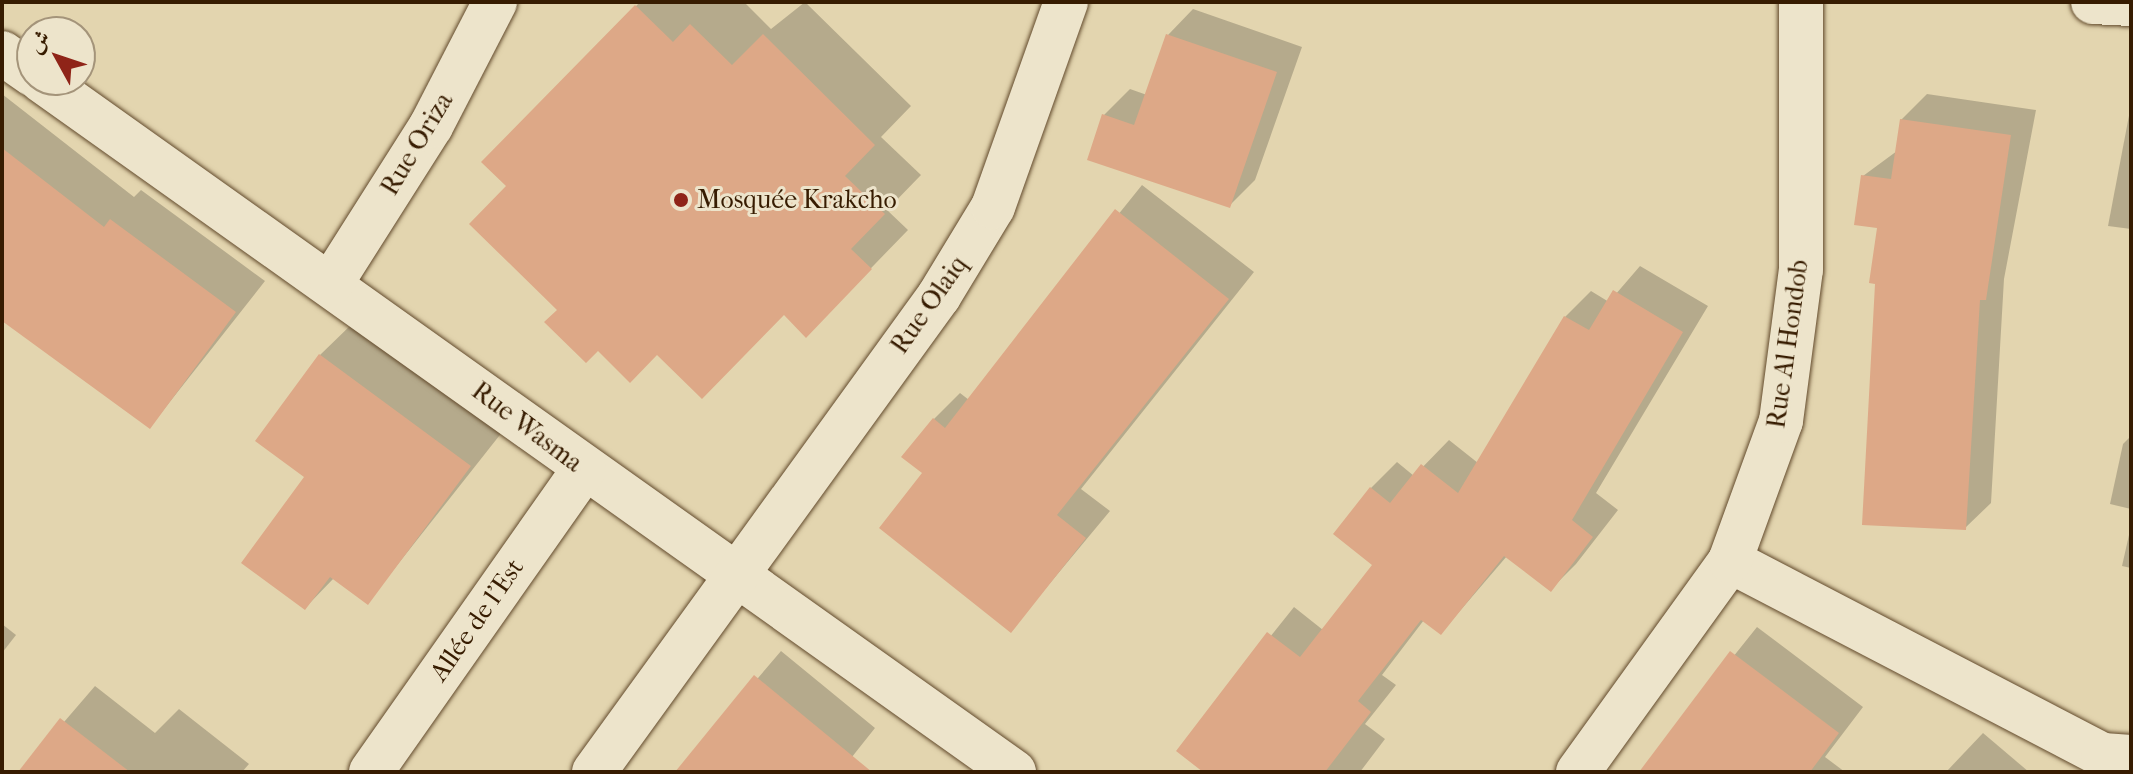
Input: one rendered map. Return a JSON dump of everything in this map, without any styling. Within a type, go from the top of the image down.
[{"type":"street","name":"Rue Oriza","points":[[332,282],[431,126],[495,2]]},
{"type":"street","name":"Rue Olaiq","points":[[733,576],[939,296],[993,207],[1066,2]]},
{"type":"street","name":"Rue Al Hondob","points":[[1578,772],[1730,561],[1781,421],[1797,300],[1801,2]]},
{"type":"street","points":[[2093,2],[2131,4]]},
{"type":"street","name":"Rue Wasma","points":[[64,96],[332,282],[584,469],[1014,772]]},
{"type":"street","name":"Allée de l'Est","points":[[371,772],[584,469]]},
{"type":"street","points":[[1730,561],[2103,755],[2131,757]]},
{"type":"street","points":[[594,772],[733,576]]},
{"type":"building","name":"Mosquée Krakcho","points":[[635,5],[673,42],[690,24],[732,65],[763,34],[875,145],[845,176],[885,214],[851,249],[872,269],[806,338],[784,315],[702,399],[657,355],[630,383],[598,351],[586,363],[544,322],[557,310],[469,224],[506,186],[481,162]]},
{"type":"building","points":[[1166,34],[1277,72],[1230,208],[1087,160],[1102,114],[1134,125]]},
{"type":"building","points":[[1900,119],[2011,135],[1986,300],[1980,300],[1966,530],[1862,525],[1875,284],[1869,283],[1877,228],[1854,225],[1861,175],[1891,179]]},
{"type":"building","points":[[2,148],[104,227],[110,219],[236,312],[150,429],[2,321]]},
{"type":"building","points":[[1115,209],[1229,299],[1057,515],[1086,538],[1011,633],[879,528],[922,473],[901,457],[933,418],[945,428]]},
{"type":"building","points":[[1613,290],[1683,332],[1572,520],[1593,537],[1551,592],[1504,556],[1441,635],[1421,620],[1358,701],[1371,712],[1325,772],[1203,772],[1176,751],[1267,632],[1300,657],[1372,565],[1333,534],[1370,487],[1390,503],[1421,464],[1458,493],[1564,316],[1589,330]]},
{"type":"building","points":[[319,354],[471,466],[368,605],[330,577],[305,610],[241,563],[304,477],[255,441]]},
{"type":"building","points":[[1730,651],[1839,733],[1810,772],[1639,772]]},
{"type":"building","points":[[754,675],[872,772],[675,772]]},
{"type":"building","points":[[60,718],[130,772],[18,772]]},
{"type":"place","name":"Mosquée Krakcho","points":[[681,200]]}]
